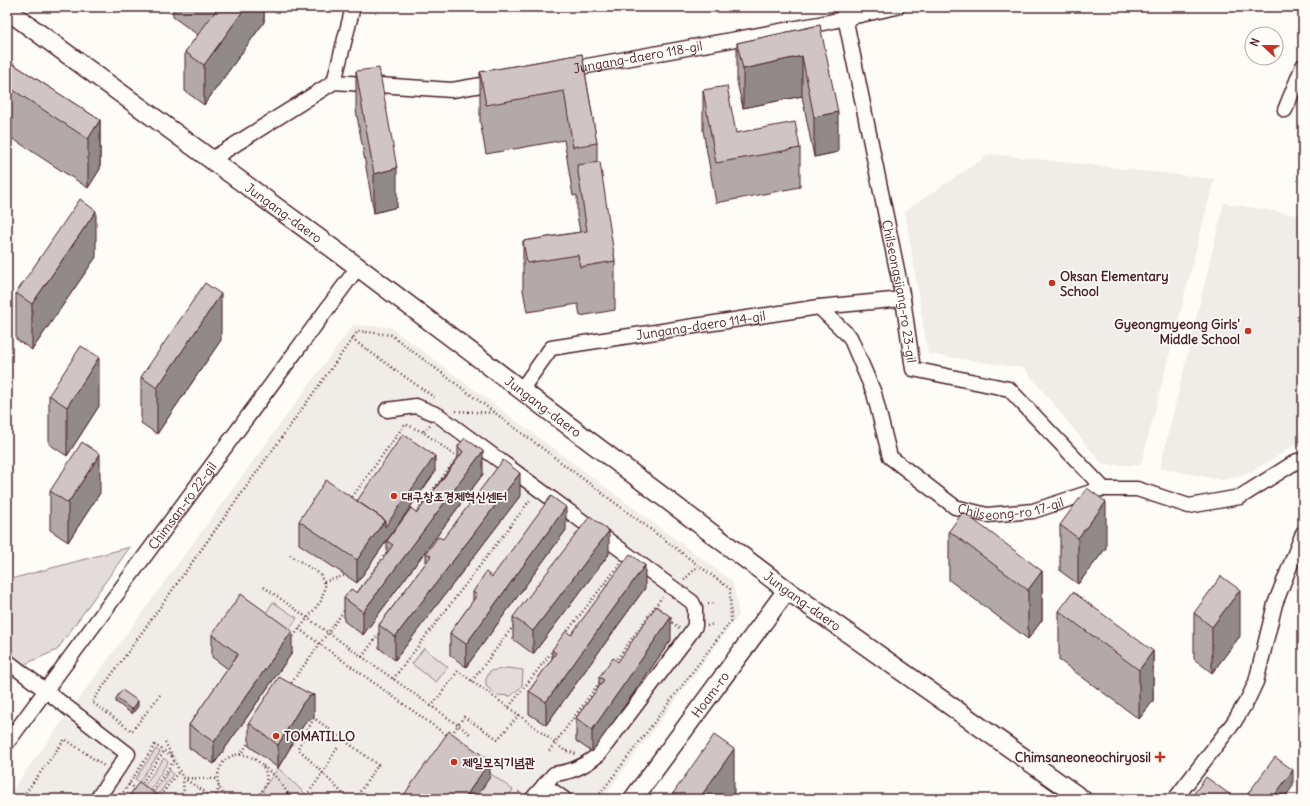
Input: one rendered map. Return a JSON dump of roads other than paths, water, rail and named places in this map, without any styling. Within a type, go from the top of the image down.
[{"type":"main road","name":"Jungang-daero","points":[[7,10],[358,267],[788,590],[1082,799]]},
{"type":"main road","name":"Hoam-ro","points":[[633,799],[788,590]]},
{"type":"street","points":[[334,82],[354,7]]},
{"type":"street","name":"Jungang-daero 118-gil","points":[[552,72],[844,13],[897,7]]},
{"type":"street","name":"Chilseongsijang-ro 23-gil","points":[[844,13],[903,299],[913,369],[1009,389],[1104,489]]},
{"type":"street","points":[[1285,110],[1303,66]]},
{"type":"street","points":[[212,159],[334,82],[452,90],[514,79]]},
{"type":"street","name":"Chimsan-ro 22-gil","points":[[7,743],[358,267]]},
{"type":"street","name":"Jungang-daero 114-gil","points":[[521,390],[551,348],[819,307],[903,299]]},
{"type":"street","name":"Chilseong-ro 17-gil","points":[[819,307],[850,337],[874,393],[890,457],[955,507],[987,515],[1033,511],[1100,489],[1137,489],[1189,506],[1240,497],[1297,461],[1303,463]]},
{"type":"street","points":[[387,410],[416,406],[438,415],[692,602],[695,608],[695,626],[689,636],[598,755],[588,763],[568,773],[554,774],[532,799]]},
{"type":"street","points":[[1175,799],[1234,722],[1248,699],[1256,682],[1275,604],[1303,533]]},
{"type":"street","points":[[7,661],[128,754],[97,799]]},
{"type":"street","points":[[544,785],[564,799]]},
{"type":"place","name":"Oksan Elementary School","points":[[1052,283]]},
{"type":"place","name":"Gyeongmyeong Girls' Middle School","points":[[1248,331]]},
{"type":"place","name":"대구창조경제혁신센터","points":[[394,496]]},
{"type":"place","name":"TOMATILLO","points":[[276,736]]},
{"type":"place","name":"Chimsaneoneochiryosil","points":[[1160,757]]},
{"type":"place","name":"제일모직기념관","points":[[454,762]]}]
